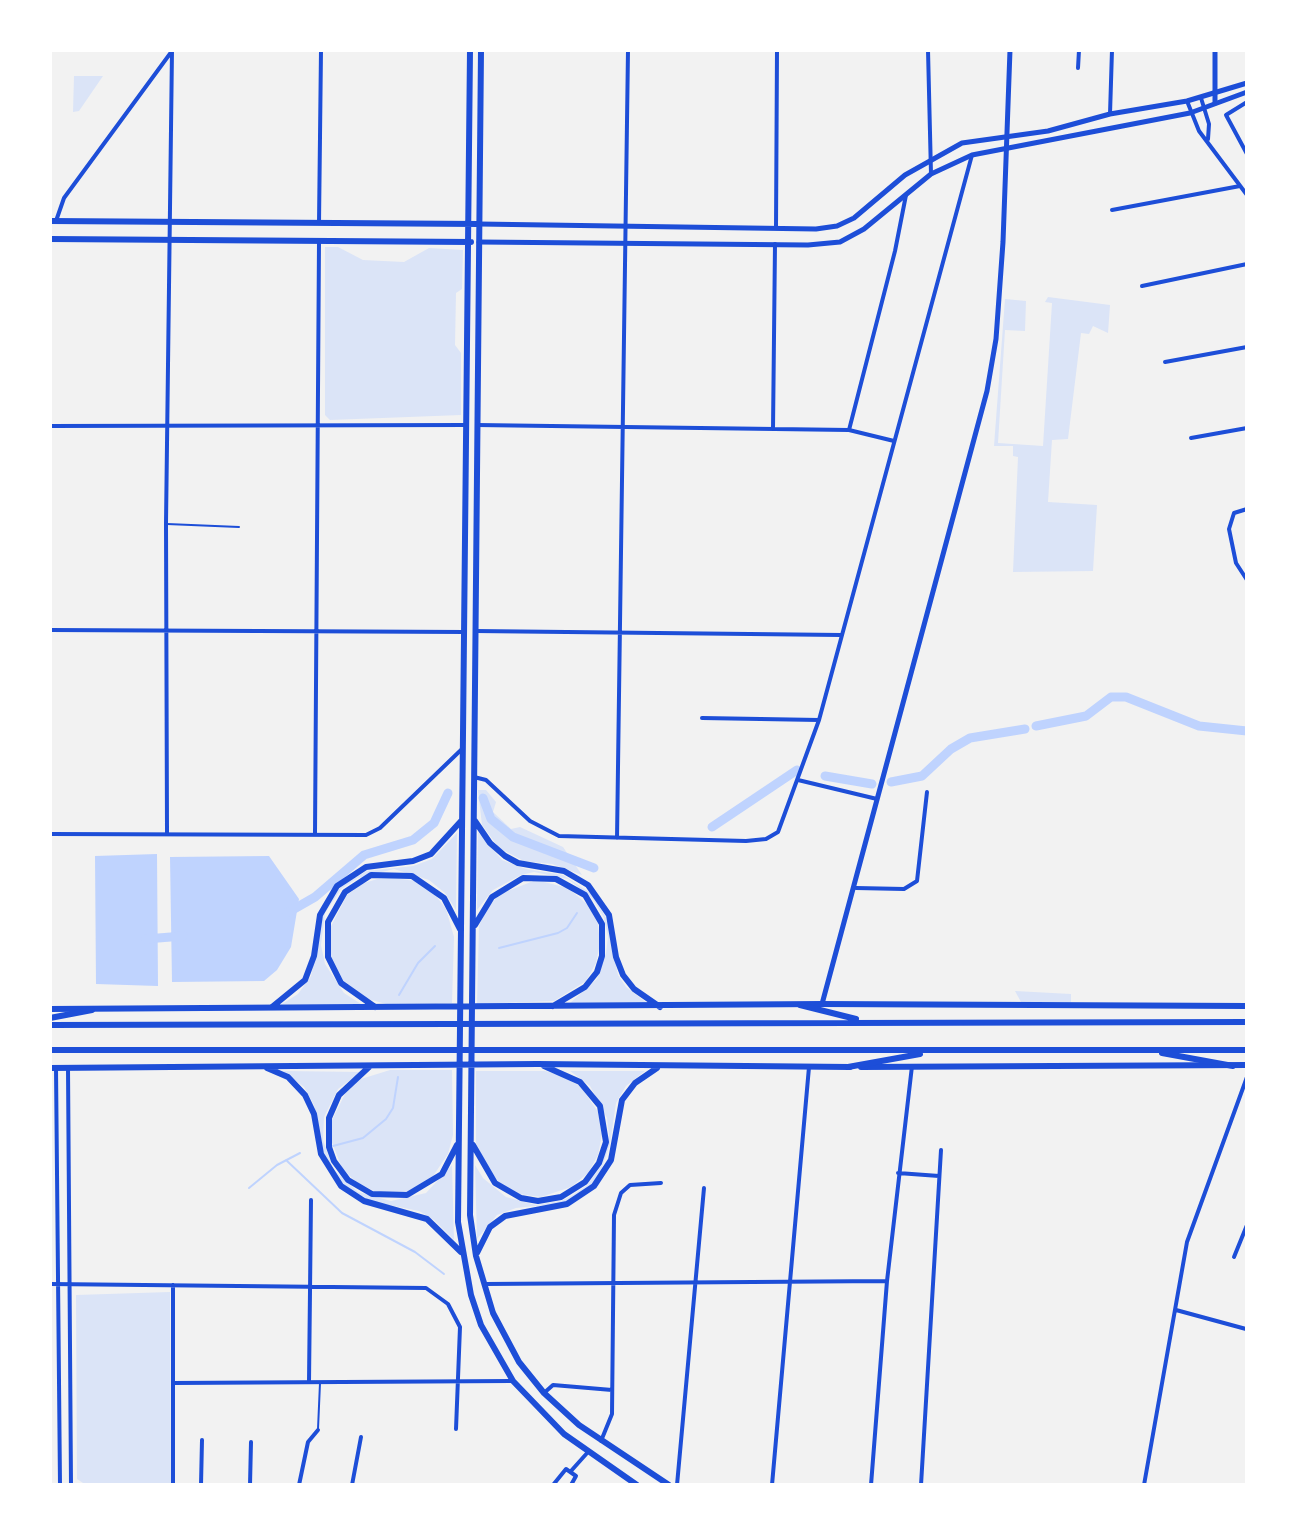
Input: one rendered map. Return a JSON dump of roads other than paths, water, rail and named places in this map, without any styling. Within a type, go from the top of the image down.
[{"type":"main road","points":[[470,50],[458,1222],[462,1253],[481,1325],[513,1381],[546,1417],[637,1485]]},
{"type":"main road","points":[[481,50],[470,1215],[476,1256],[501,1332],[544,1393],[601,1441],[669,1485]]},
{"type":"main road","points":[[822,1004],[856,888],[987,391],[996,339],[1010,50]]},
{"type":"main road","points":[[1215,50],[1215,103]]},
{"type":"main road","points":[[53,221],[837,226],[854,218],[897,181],[928,160],[962,143],[1007,134],[1048,131],[1110,114],[1201,98],[1247,83]]},
{"type":"main road","points":[[50,239],[840,242],[864,229],[931,174],[972,155],[1190,113],[1247,92]]},
{"type":"main road","points":[[474,819],[490,843],[505,856],[518,863],[564,871],[588,885],[609,915],[623,975],[634,989],[660,1007]]},
{"type":"main road","points":[[272,1007],[305,980],[314,956],[320,915],[337,886],[366,867],[413,861],[431,854],[462,820]]},
{"type":"main road","points":[[379,1009],[349,991],[332,970],[327,929],[334,908],[345,892],[371,875],[412,876],[444,898],[461,933]]},
{"type":"main road","points":[[472,941],[480,913],[509,884],[530,877],[548,877],[563,881],[585,895],[602,924],[602,956],[597,972],[585,987],[551,1007]]},
{"type":"main road","points":[[50,1009],[822,1004],[1247,1006]]},
{"type":"main road","points":[[800,1005],[864,1021]]},
{"type":"main road","points":[[50,1018],[92,1010]]},
{"type":"main road","points":[[50,1025],[1247,1022]]},
{"type":"main road","points":[[50,1050],[1247,1050]]},
{"type":"main road","points":[[1155,1050],[1233,1066]]},
{"type":"main road","points":[[848,1067],[937,1051]]},
{"type":"main road","points":[[470,1136],[484,1169],[495,1183],[513,1196],[549,1200],[568,1194],[585,1182],[599,1163],[606,1142],[600,1106],[580,1082],[537,1064]]},
{"type":"main road","points":[[53,1068],[537,1064],[657,1068],[1247,1065]]},
{"type":"main road","points":[[263,1066],[288,1077],[305,1095],[314,1114],[325,1165],[341,1186],[364,1201],[427,1219],[462,1253]]},
{"type":"main road","points":[[369,1067],[339,1095],[327,1129],[334,1161],[356,1186],[389,1197],[417,1192],[442,1174],[459,1138]]},
{"type":"main road","points":[[476,1256],[490,1227],[505,1216],[567,1204],[594,1186],[611,1160],[622,1100],[635,1083],[657,1068]]},
{"type":"street","points":[[319,223],[321,50]]},
{"type":"street","points":[[617,838],[628,50]]},
{"type":"street","points":[[776,228],[777,50]]},
{"type":"street","points":[[928,50],[928,160],[931,174]]},
{"type":"street","points":[[1078,68],[1079,50]]},
{"type":"street","points":[[1110,114],[1112,50]]},
{"type":"street","points":[[53,221],[64,198],[161,61],[172,51]]},
{"type":"street","points":[[167,832],[166,523],[172,240],[172,51]]},
{"type":"street","points":[[1201,98],[1208,139]]},
{"type":"street","points":[[1187,101],[1199,131],[1247,195]]},
{"type":"street","points":[[1247,102],[1226,115],[1247,154]]},
{"type":"street","points":[[474,777],[486,780],[510,805],[541,829],[570,838],[766,839],[783,824],[819,720],[972,155]]},
{"type":"street","points":[[1112,210],[1240,186]]},
{"type":"street","points":[[849,430],[892,266],[907,192]]},
{"type":"street","points":[[315,833],[319,240]]},
{"type":"street","points":[[773,429],[775,243]]},
{"type":"street","points":[[1142,286],[1247,264]]},
{"type":"street","points":[[1165,362],[1247,347]]},
{"type":"street","points":[[50,426],[466,425]]},
{"type":"street","points":[[477,425],[849,430],[894,441]]},
{"type":"street","points":[[1191,438],[1247,428]]},
{"type":"street","points":[[1247,509],[1234,513],[1229,529],[1236,563],[1247,580]]},
{"type":"street","points":[[50,630],[465,632]]},
{"type":"street","points":[[475,631],[841,635]]},
{"type":"street","points":[[702,718],[819,720]]},
{"type":"street","points":[[50,834],[366,835],[376,831],[462,749]]},
{"type":"street","points":[[798,780],[878,800]]},
{"type":"street","points":[[856,888],[904,889],[917,881],[927,792]]},
{"type":"street","points":[[871,1485],[898,1173],[912,1066]]},
{"type":"street","points":[[772,1485],[809,1067]]},
{"type":"street","points":[[53,1068],[60,1485]]},
{"type":"street","points":[[68,1068],[71,1485]]},
{"type":"street","points":[[1144,1485],[1187,1242],[1247,1077]]},
{"type":"street","points":[[921,1485],[941,1150]]},
{"type":"street","points":[[898,1173],[939,1176]]},
{"type":"street","points":[[601,1441],[612,1414],[614,1215],[621,1193],[630,1185],[661,1183]]},
{"type":"street","points":[[677,1485],[704,1188]]},
{"type":"street","points":[[309,1382],[311,1200]]},
{"type":"street","points":[[1234,1257],[1247,1225]]},
{"type":"street","points":[[485,1284],[613,1286],[890,1281]]},
{"type":"street","points":[[50,1284],[419,1285],[448,1304],[460,1327],[456,1429]]},
{"type":"street","points":[[173,1285],[173,1485]]},
{"type":"street","points":[[1176,1310],[1246,1329]]},
{"type":"street","points":[[60,1369],[70,1369]]},
{"type":"street","points":[[173,1383],[513,1381]]},
{"type":"street","points":[[544,1393],[553,1385],[612,1390]]},
{"type":"street","points":[[60,1403],[70,1402]]},
{"type":"street","points":[[299,1485],[308,1442],[318,1430]]},
{"type":"street","points":[[352,1485],[361,1437]]},
{"type":"street","points":[[201,1485],[202,1440]]},
{"type":"street","points":[[250,1485],[251,1442]]},
{"type":"street","points":[[571,1471],[589,1452]]},
{"type":"street","points":[[553,1485],[564,1469],[571,1471],[576,1478],[571,1485]]},
{"type":"lane","points":[[166,523],[239,527]]},
{"type":"lane","points":[[318,1430],[320,1382]]},
{"type":"water","points":[[157,854],[158,986],[96,984],[95,856]]},
{"type":"water","points":[[269,856],[299,899],[291,947],[277,970],[264,981],[172,982],[170,857]]},
{"type":"waterway","points":[[1036,726],[1086,716],[1111,697],[1126,697],[1199,726],[1247,731]]},
{"type":"waterway","points":[[891,782],[922,776],[951,749],[970,738],[1025,729]]},
{"type":"waterway","points":[[712,827],[797,770]]},
{"type":"waterway","points":[[825,776],[872,784]]},
{"type":"waterway","points":[[287,913],[315,897],[364,855],[413,840],[434,823],[448,793]]},
{"type":"waterway","points":[[483,798],[491,819],[513,837],[594,868]]},
{"type":"waterway","points":[[499,948],[558,933],[567,928],[577,913]]},
{"type":"waterway","points":[[146,939],[183,936]]},
{"type":"waterway","points":[[399,995],[418,963],[435,946]]},
{"type":"waterway","points":[[333,1146],[363,1138],[386,1119],[393,1108],[398,1077]]},
{"type":"waterway","points":[[249,1188],[277,1165],[300,1153]]},
{"type":"waterway","points":[[286,1160],[342,1213],[415,1252],[444,1274]]}]
